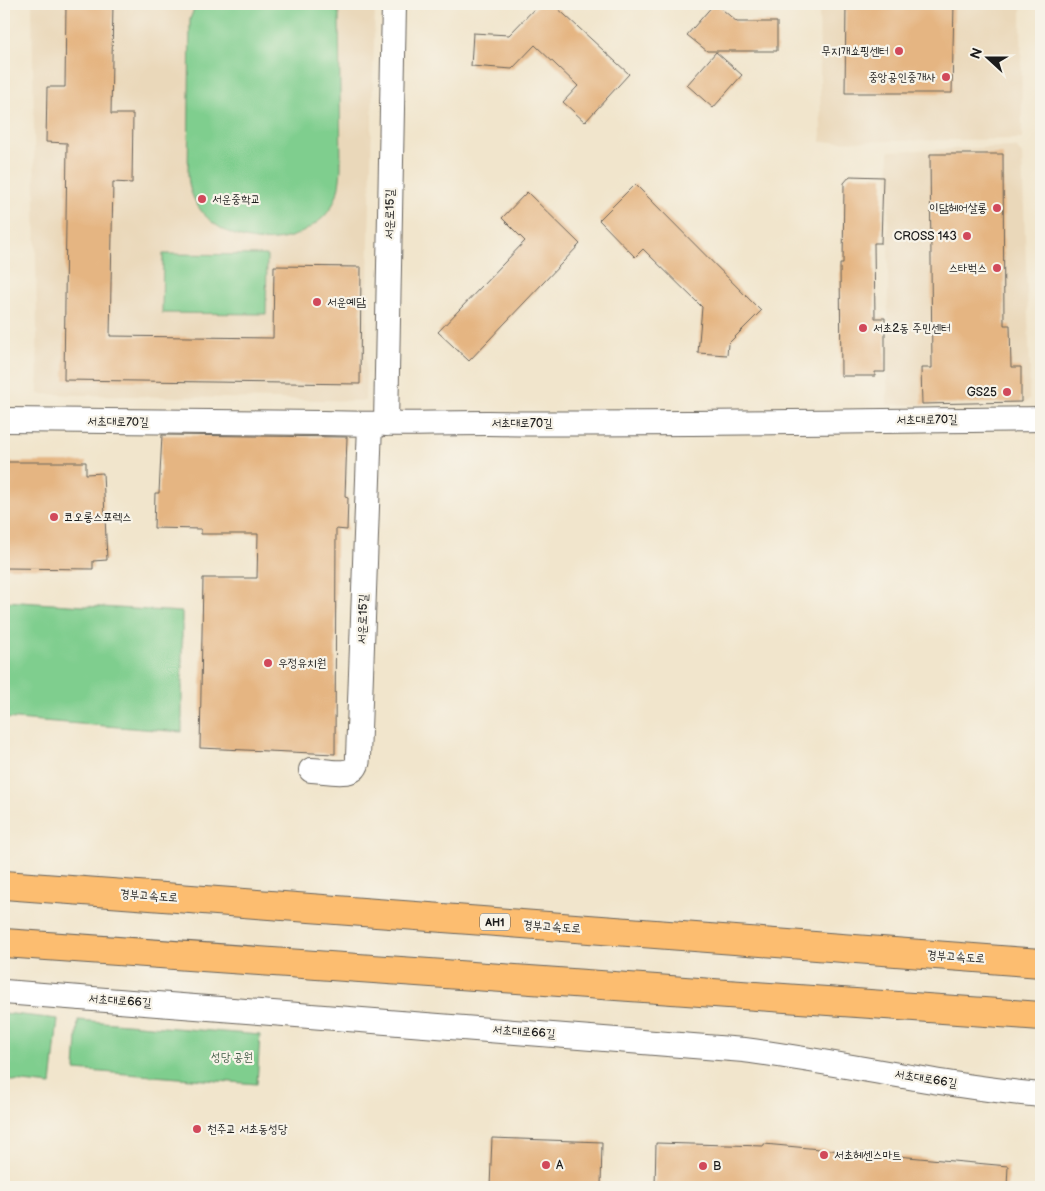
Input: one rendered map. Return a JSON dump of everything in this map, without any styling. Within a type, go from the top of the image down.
[{"type":"highway","name":"경부고속도로","points":[[4,885],[986,960],[1041,962]]},
{"type":"highway","points":[[4,943],[1041,1016]]},
{"type":"street","name":"서운로15길","points":[[312,770],[346,772],[356,766],[358,757],[378,424],[394,4]]},
{"type":"street","name":"서초대로70길","points":[[4,420],[378,424],[700,424],[1041,419]]},
{"type":"street","name":"서초대로66길","points":[[4,992],[744,1050],[807,1058],[939,1082],[1041,1095]]},
{"type":"shaded area","name":"서운중학교","points":[[32,4],[375,4],[365,401],[38,394]]},
{"type":"shaded area","points":[[819,4],[1021,4],[1022,139],[821,142]]},
{"type":"shaded area","points":[[1017,148],[1022,155],[1030,369],[1029,399],[1025,403],[887,405],[889,151]]},
{"type":"green space","points":[[4,4],[8,4],[7,132],[4,132]]},
{"type":"green space","points":[[196,4],[336,4],[339,14],[340,180],[336,197],[331,207],[324,217],[308,229],[290,237],[271,240],[251,239],[232,234],[215,225],[202,211],[192,195],[188,175],[190,19]]},
{"type":"green space","points":[[163,254],[267,255],[266,314],[162,313]]},
{"type":"green space","points":[[4,601],[182,612],[182,732],[4,718]]},
{"type":"green space","points":[[4,1013],[58,1019],[51,1085],[4,1080]]},
{"type":"green space","name":"성당 공원","points":[[78,1020],[260,1035],[257,1084],[75,1070]]},
{"type":"building","points":[[66,4],[113,4],[111,114],[133,114],[132,183],[113,182],[110,336],[273,338],[274,266],[361,267],[360,384],[64,380],[67,143],[46,142],[47,87],[65,87]]},
{"type":"building","points":[[539,4],[553,4],[629,74],[585,122],[563,102],[578,86],[535,45],[512,69],[471,66],[473,33],[509,35]]},
{"type":"building","points":[[714,4],[737,22],[777,22],[777,51],[707,51],[687,35]]},
{"type":"building","name":"무지개쇼핑센터","points":[[846,4],[954,4],[952,93],[845,93]]},
{"type":"building","points":[[716,52],[742,75],[713,108],[687,85]]},
{"type":"building","name":"CROSS 143","points":[[930,154],[1003,154],[1004,325],[1010,325],[1011,367],[1021,367],[1021,402],[922,404],[921,368],[932,368]]},
{"type":"building","points":[[850,176],[883,177],[881,243],[874,243],[875,318],[885,318],[885,372],[875,372],[875,376],[841,376],[840,264],[843,264],[844,183]]},
{"type":"building","points":[[635,184],[761,311],[728,344],[727,355],[698,353],[702,307],[643,249],[635,257],[599,220]]},
{"type":"building","points":[[527,192],[580,244],[469,361],[438,332],[525,241],[502,218]]},
{"type":"building","points":[[162,435],[347,437],[345,497],[348,498],[347,530],[336,529],[335,754],[200,748],[203,578],[257,578],[258,534],[201,534],[201,529],[154,528],[155,493],[159,493]]},
{"type":"building","name":"코오롱스포렉스","points":[[4,462],[86,462],[86,474],[103,473],[107,560],[93,561],[93,569],[4,568]]},
{"type":"building","name":"A","points":[[492,1138],[602,1142],[601,1187],[490,1187]]},
{"type":"building","name":"서초헤센스마트","points":[[656,1143],[764,1146],[764,1144],[1008,1166],[1007,1187],[655,1187]]},
{"type":"place","name":"무지개쇼핑센터","points":[[899,51]]},
{"type":"place","name":"중앙공인중개사","points":[[946,77]]},
{"type":"place","name":"서운중학교","points":[[202,199]]},
{"type":"place","name":"이담헤어살롱","points":[[997,208]]},
{"type":"place","name":"CROSS 143","points":[[967,236]]},
{"type":"place","name":"스타벅스","points":[[997,268]]},
{"type":"place","name":"서운예담","points":[[317,302]]},
{"type":"place","name":"서초2동 주민센터","points":[[863,328]]},
{"type":"place","name":"GS25","points":[[1007,392]]},
{"type":"place","name":"코오롱스포렉스","points":[[54,517]]},
{"type":"place","name":"우정유치원","points":[[268,663]]},
{"type":"place","name":"천주교 서초동성당","points":[[197,1129]]},
{"type":"place","name":"서초헤센스마트","points":[[824,1155]]},
{"type":"place","name":"A","points":[[546,1165]]},
{"type":"place","name":"B","points":[[703,1166]]}]
